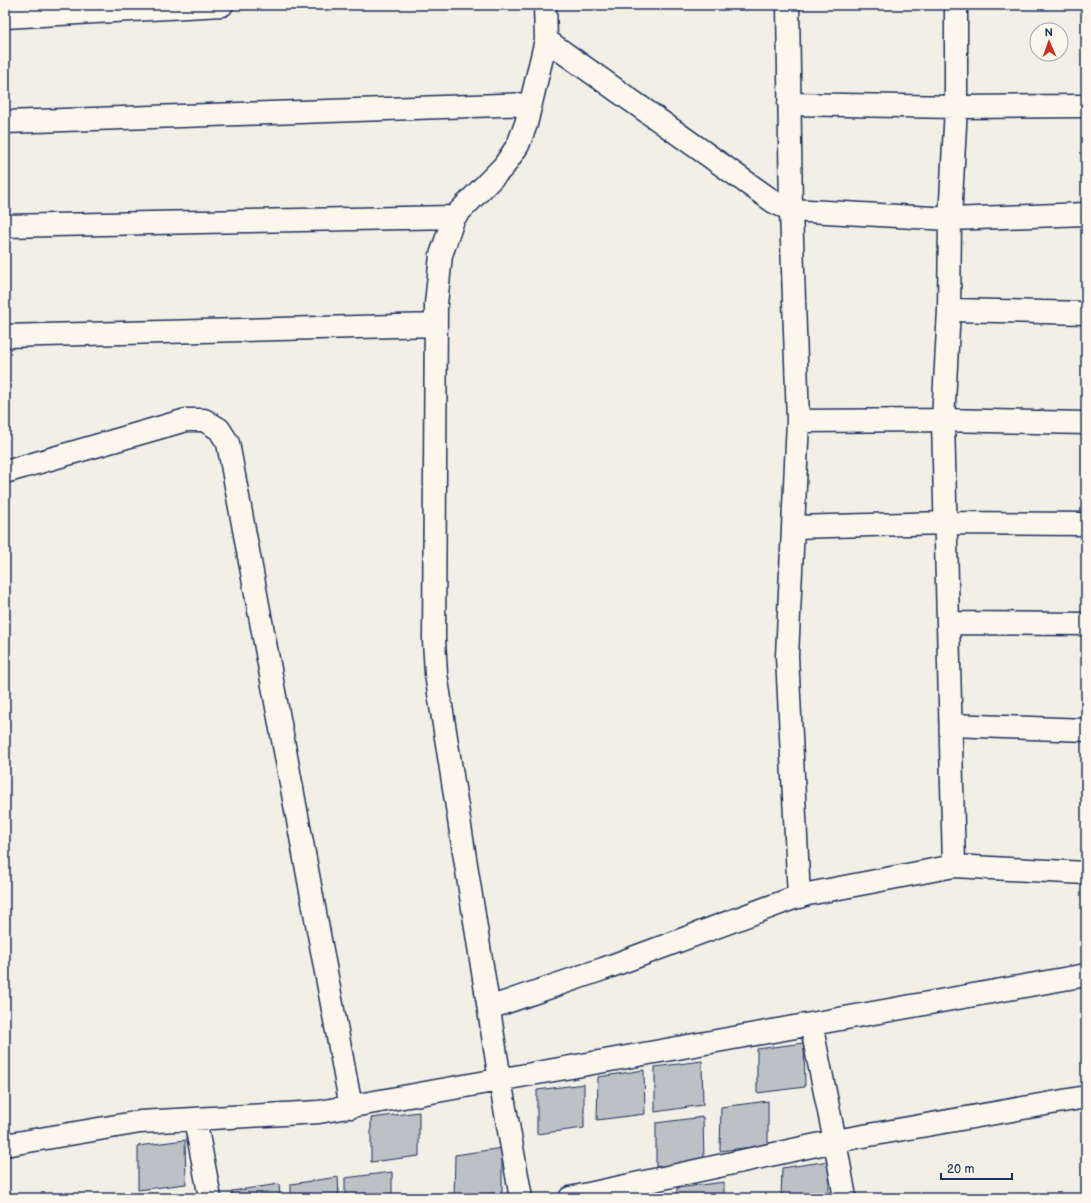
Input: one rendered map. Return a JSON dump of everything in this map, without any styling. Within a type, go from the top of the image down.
[{"type":"street","points":[[5,17],[222,5]]},
{"type":"street","points":[[521,1198],[500,1080],[436,674],[434,640],[436,304],[441,256],[454,217],[507,161],[518,145],[526,124],[546,40],[545,5]]},
{"type":"street","points":[[788,5],[791,210],[798,422],[786,656],[799,896]]},
{"type":"street","points":[[954,866],[943,420],[949,310],[950,219],[956,108],[956,5]]},
{"type":"street","points":[[546,40],[774,202],[791,210],[950,219],[1086,214]]},
{"type":"street","points":[[5,122],[531,104]]},
{"type":"street","points":[[789,104],[956,108],[1086,106]]},
{"type":"street","points":[[5,226],[454,217]]},
{"type":"street","points":[[949,310],[1086,313]]},
{"type":"street","points":[[5,336],[436,325]]},
{"type":"street","points":[[5,472],[186,420],[204,420],[219,429],[228,443],[351,1107]]},
{"type":"street","points":[[798,422],[943,420],[1086,423]]},
{"type":"street","points":[[793,527],[946,523],[1086,524]]},
{"type":"street","points":[[948,623],[1086,624]]},
{"type":"street","points":[[951,725],[1086,730]]},
{"type":"street","points":[[489,1008],[603,969],[799,896],[954,866],[1086,873]]},
{"type":"street","points":[[5,1146],[140,1122],[319,1112],[351,1107],[1086,975]]},
{"type":"street","points":[[811,1024],[845,1198]]},
{"type":"street","points":[[570,1198],[835,1142],[1086,1098]]},
{"type":"street","points":[[195,1119],[210,1198]]},
{"type":"building","points":[[804,1043],[805,1087],[757,1093],[757,1049]]},
{"type":"building","points":[[702,1061],[703,1105],[655,1112],[655,1067]]},
{"type":"building","points":[[644,1070],[645,1114],[597,1120],[598,1077]]},
{"type":"building","points":[[584,1084],[584,1128],[537,1134],[537,1090]]},
{"type":"building","points":[[768,1101],[768,1145],[720,1151],[721,1107]]},
{"type":"building","points":[[419,1112],[419,1156],[371,1162],[371,1118]]},
{"type":"building","points":[[703,1117],[704,1161],[656,1167],[656,1123]]},
{"type":"building","points":[[185,1140],[186,1184],[138,1190],[138,1146]]},
{"type":"building","points":[[502,1148],[502,1192],[454,1198],[455,1155]]},
{"type":"building","points":[[829,1161],[829,1198],[781,1198],[782,1168]]},
{"type":"building","points":[[392,1172],[392,1198],[345,1198],[345,1178]]},
{"type":"building","points":[[338,1177],[339,1198],[291,1198],[291,1184]]},
{"type":"building","points":[[724,1182],[724,1198],[677,1198],[677,1188]]},
{"type":"building","points":[[279,1184],[280,1198],[232,1198],[232,1191]]}]
